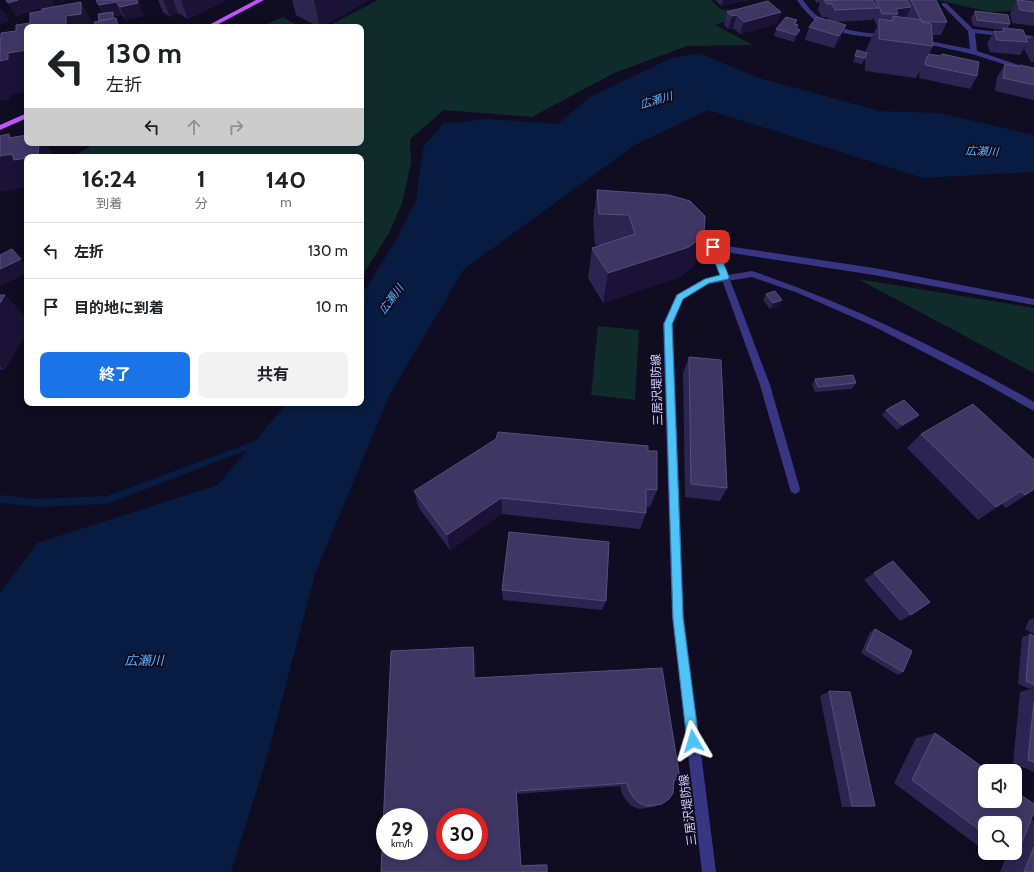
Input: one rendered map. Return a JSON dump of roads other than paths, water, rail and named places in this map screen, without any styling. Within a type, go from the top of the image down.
[{"type":"main road","points":[[214,24],[261,0]]},
{"type":"main road","points":[[0,128],[24,116]]},
{"type":"street","points":[[800,0],[811,16],[830,27],[896,38]]},
{"type":"street","points":[[944,4],[971,32],[974,52]]},
{"type":"street","points":[[971,32],[1034,38]]},
{"type":"street","points":[[911,40],[941,44],[974,52],[1034,72]]},
{"type":"street","points":[[795,489],[765,385],[713,247],[774,255],[933,282],[1034,302]]},
{"type":"street","name":"三居沢堤防線","points":[[709,872],[678,618],[668,324],[679,297],[707,281],[752,274],[801,291],[883,328],[989,381],[1034,407]]},
{"type":"water","name":"広瀬川","points":[[699,53],[759,78],[880,111],[939,113],[1034,135],[1034,172],[923,178],[708,110],[635,145],[464,269],[390,394],[315,574],[267,757],[231,872],[0,872],[0,593],[37,543],[218,485],[284,406],[364,406],[364,291],[396,240],[416,200],[423,147],[443,124],[487,119],[558,124],[590,97],[671,58]]},
{"type":"waterway","points":[[0,499],[36,503],[107,500],[260,442]]}]
